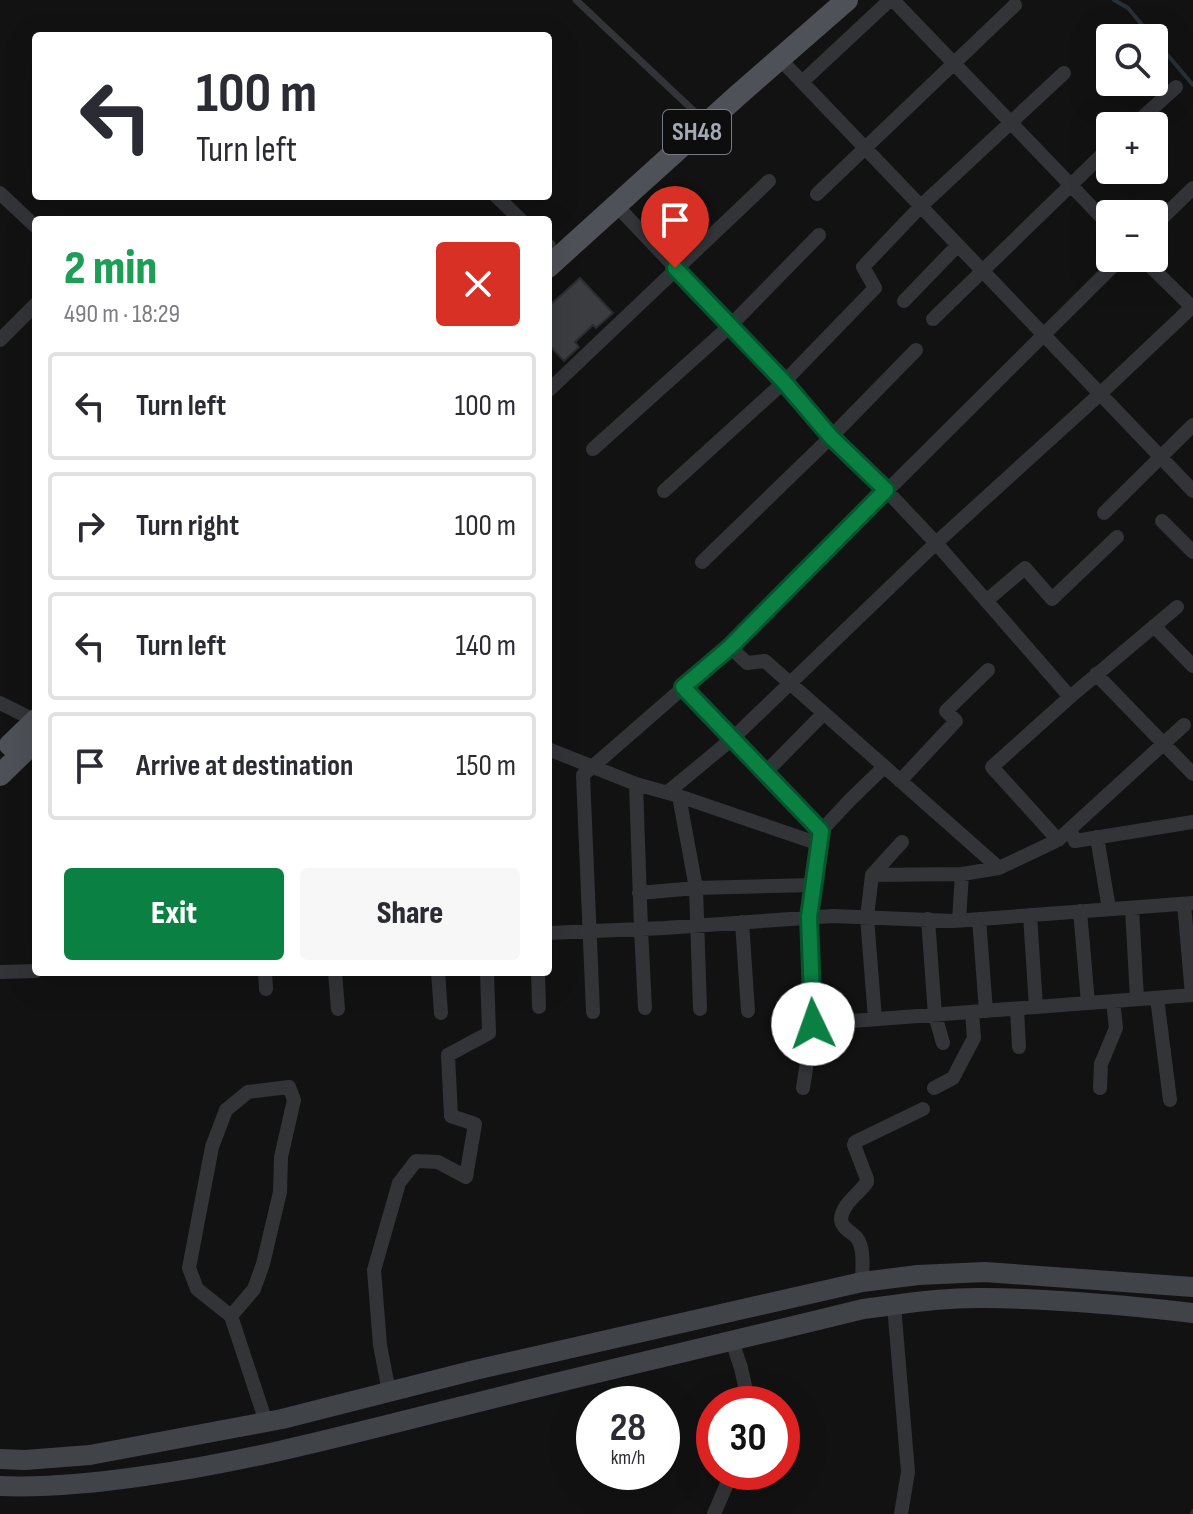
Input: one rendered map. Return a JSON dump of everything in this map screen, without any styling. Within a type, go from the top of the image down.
[{"type":"main road","name":"SH48","points":[[552,242],[825,0]]},
{"type":"main road","name":"SH48","points":[[552,263],[847,0]]},
{"type":"main road","points":[[0,769],[32,726]]},
{"type":"main road","points":[[0,769],[32,743]]},
{"type":"main road","points":[[0,1459],[90,1455],[266,1422],[475,1370],[862,1282],[918,1275],[985,1272],[1193,1287]]},
{"type":"main road","points":[[0,1486],[25,1488],[91,1483],[275,1453],[863,1309],[983,1298],[1193,1313]]},
{"type":"street","points":[[802,82],[891,0],[1096,211]]},
{"type":"street","points":[[817,194],[1015,5]]},
{"type":"street","points":[[780,59],[1193,491]]},
{"type":"street","points":[[664,491],[784,382],[875,288],[863,267],[921,206],[1064,73]]},
{"type":"street","points":[[1148,112],[1176,87]]},
{"type":"street","points":[[933,319],[1096,160]]},
{"type":"street","points":[[552,387],[769,181]]},
{"type":"street","points":[[1168,212],[1193,188]]},
{"type":"street","points":[[0,193],[32,223]]},
{"type":"street","points":[[500,200],[517,216]]},
{"type":"street","points":[[616,205],[784,382],[831,437],[936,543],[1070,697]]},
{"type":"street","points":[[593,449],[730,326],[819,235]]},
{"type":"street","points":[[904,301],[958,245]]},
{"type":"street","points":[[593,1012],[583,775],[730,647],[1107,272]]},
{"type":"street","points":[[673,794],[936,543],[1193,307],[1157,272]]},
{"type":"street","points":[[0,340],[32,308]]},
{"type":"street","points":[[702,562],[916,350]]},
{"type":"street","points":[[1104,513],[1193,425]]},
{"type":"street","points":[[1162,521],[1193,552]]},
{"type":"street","points":[[986,601],[1025,568],[1052,599],[1117,537]]},
{"type":"street","points":[[1058,840],[992,767],[1177,607]]},
{"type":"street","points":[[1154,626],[1193,666]]},
{"type":"street","points":[[730,647],[747,663],[765,661],[999,868]]},
{"type":"street","points":[[900,781],[956,721],[946,711],[988,670]]},
{"type":"street","points":[[1096,674],[1193,774]]},
{"type":"street","points":[[683,687],[765,773],[820,838]]},
{"type":"street","points":[[0,703],[32,719]]},
{"type":"street","points":[[765,773],[824,713]]},
{"type":"street","points":[[872,875],[962,874],[999,868],[1058,840],[1184,725]]},
{"type":"street","points":[[552,751],[636,784],[820,838]]},
{"type":"street","points":[[803,1088],[813,1024],[809,917],[820,838],[850,800],[884,767]]},
{"type":"street","points":[[636,784],[645,1008]]},
{"type":"street","points":[[673,794],[696,888],[700,1009]]},
{"type":"street","points":[[1070,829],[1075,841],[1193,822]]},
{"type":"street","points":[[1097,837],[1109,909]]},
{"type":"street","points":[[875,1019],[867,917],[872,875],[902,842]]},
{"type":"street","points":[[959,920],[962,874]]},
{"type":"street","points":[[639,893],[812,885]]},
{"type":"street","points":[[552,933],[833,916],[959,920],[1189,904],[1192,995],[813,1024]]},
{"type":"street","points":[[1132,908],[1137,999]]},
{"type":"street","points":[[1080,911],[1088,1003]]},
{"type":"street","points":[[1030,915],[1036,1007]]},
{"type":"street","points":[[928,919],[935,1015],[943,1043]]},
{"type":"street","points":[[934,1088],[953,1078],[974,1038],[979,1012],[979,919]]},
{"type":"street","points":[[742,922],[748,1011]]},
{"type":"street","points":[[0,972],[32,971]]},
{"type":"street","points":[[265,976],[266,989]]},
{"type":"street","points":[[335,976],[338,1009]]},
{"type":"street","points":[[438,976],[441,1013]]},
{"type":"street","points":[[389,1392],[380,1345],[374,1270],[399,1183],[416,1161],[438,1162],[466,1177],[475,1124],[451,1116],[448,1055],[489,1033],[487,976]]},
{"type":"street","points":[[538,976],[539,1007]]},
{"type":"street","points":[[1157,998],[1170,1100]]},
{"type":"street","points":[[1100,1088],[1101,1064],[1116,1028],[1113,1001]]},
{"type":"street","points":[[1017,1009],[1019,1047]]},
{"type":"street","points":[[231,1316],[254,1289],[263,1264],[280,1192],[281,1157],[294,1100],[289,1087],[248,1092],[226,1110],[212,1147],[189,1268],[197,1289],[231,1316],[266,1422]]},
{"type":"street","points":[[862,1282],[863,1257],[859,1240],[842,1224],[841,1219],[849,1202],[867,1182],[855,1142],[923,1109]]},
{"type":"street","points":[[894,1305],[908,1472],[901,1514]]},
{"type":"street","points":[[732,1341],[745,1386]]},
{"type":"street","points":[[714,1514],[724,1490]]},
{"type":"lane","points":[[576,0],[696,113]]},
{"type":"building","points":[[580,278],[613,313],[596,328],[593,325],[575,342],[579,347],[564,361],[552,348],[552,303]]},
{"type":"waterway","points":[[1114,0],[1128,8],[1141,24]]},
{"type":"waterway","points":[[1168,56],[1193,85]]},
{"type":"route","points":[[675,268],[784,382],[831,437],[886,490],[730,647],[683,687],[821,831],[809,917],[813,1024]]}]
